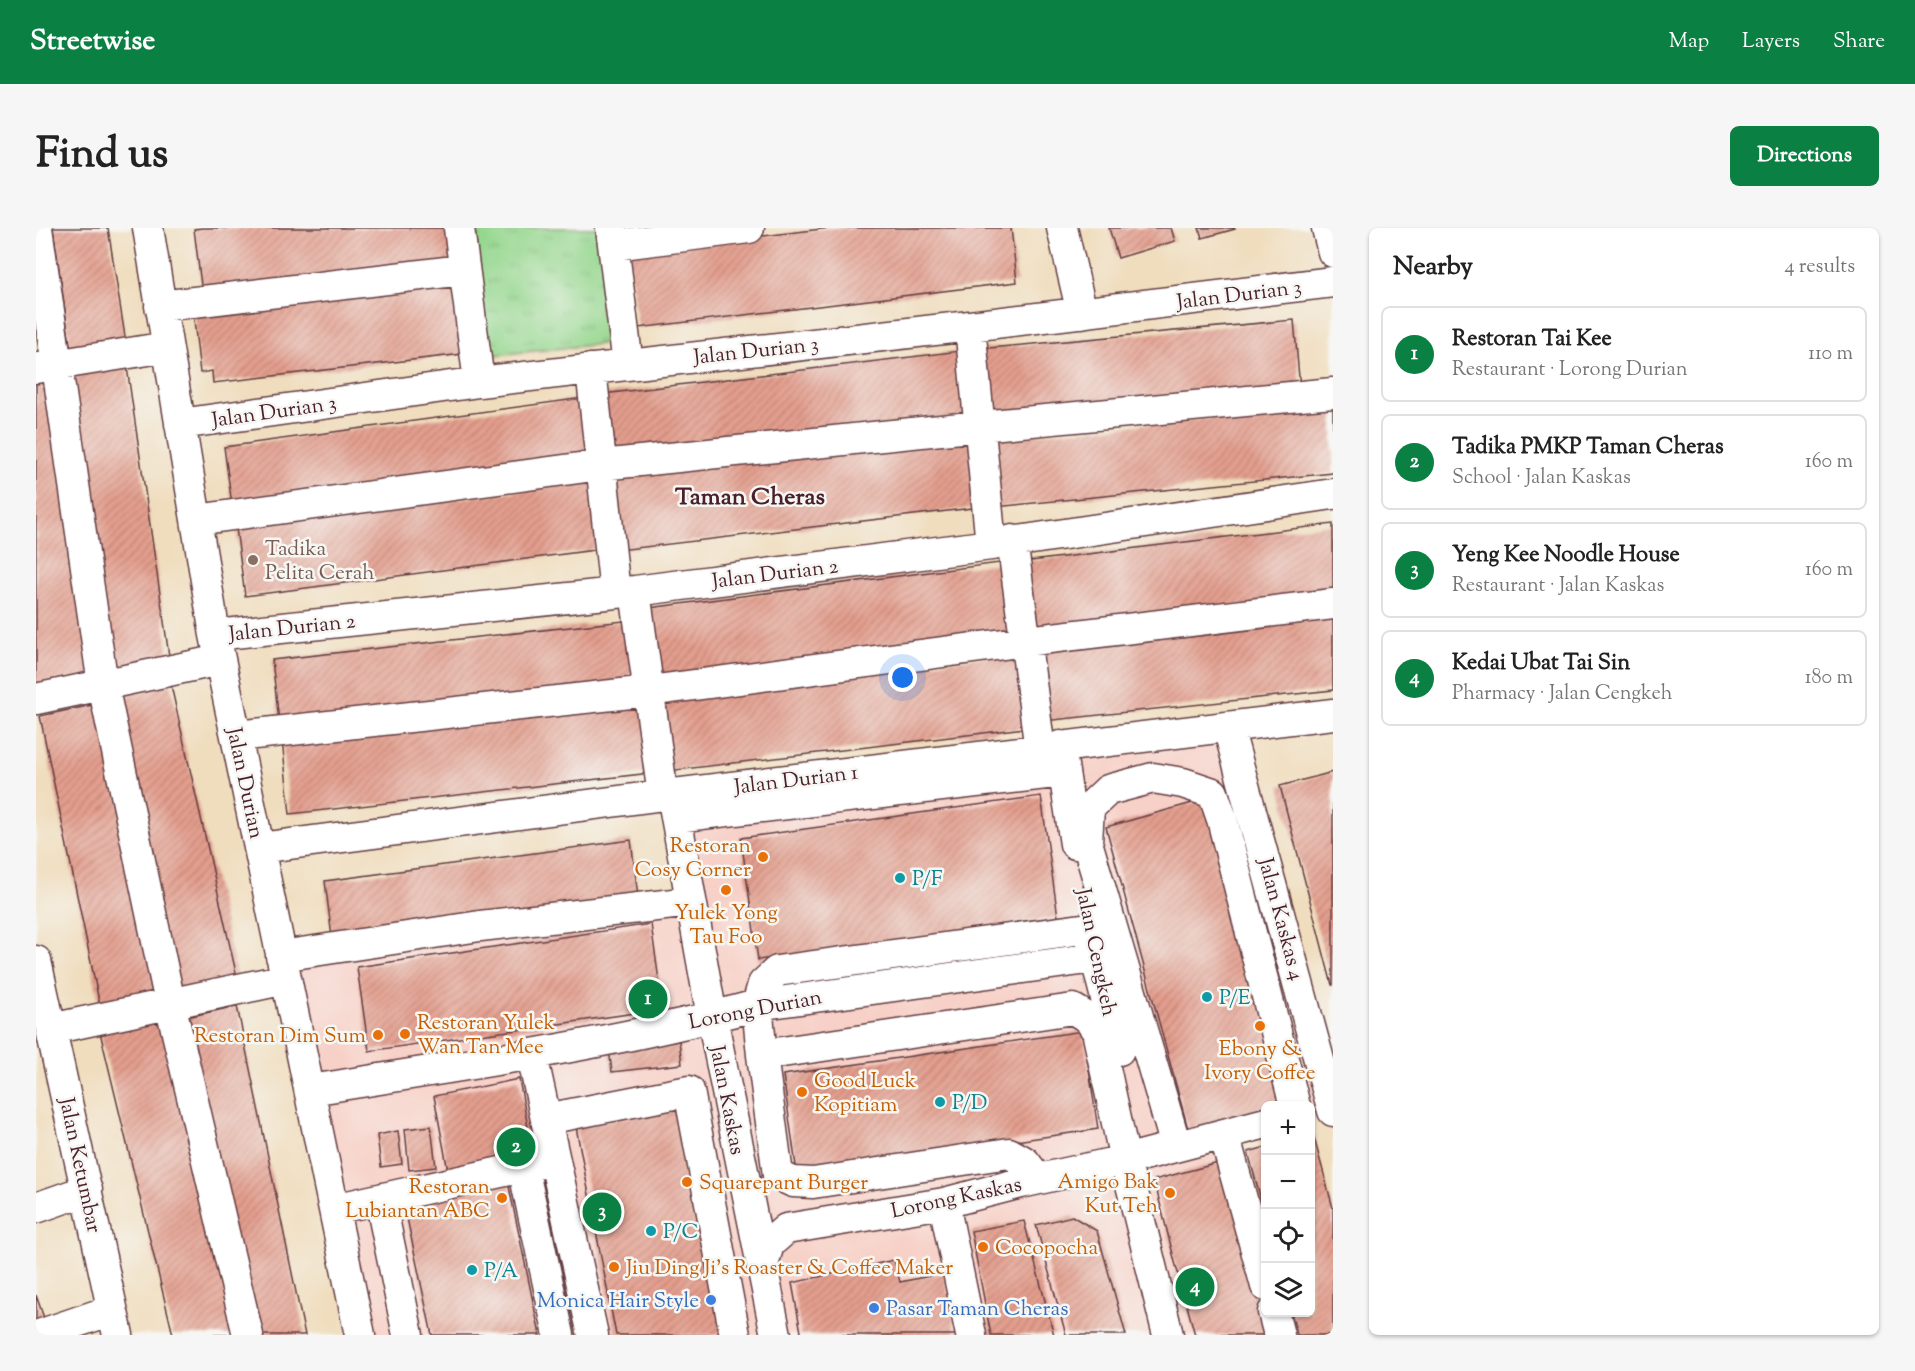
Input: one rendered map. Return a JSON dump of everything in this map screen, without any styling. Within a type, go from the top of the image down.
[{"type":"street","points":[[37,228],[46,367],[103,685],[170,1004],[248,1335]]},
{"type":"street","name":"Jalan Durian","points":[[148,228],[217,648],[360,1335]]},
{"type":"street","points":[[459,228],[479,382]]},
{"type":"street","points":[[628,365],[613,237],[749,228]]},
{"type":"street","points":[[1062,228],[1082,313]]},
{"type":"street","points":[[1327,228],[1333,252]]},
{"type":"street","points":[[160,306],[463,270]]},
{"type":"street","name":"Jalan Durian 3","points":[[180,424],[479,382],[1333,282]]},
{"type":"street","name":"Jalan Cengkeh","points":[[970,326],[980,426],[1002,543],[1054,756],[1136,1157],[1168,1335]]},
{"type":"street","points":[[46,367],[167,347]]},
{"type":"street","name":"Jalan Kaskas","points":[[591,369],[601,465],[625,592],[649,691],[776,1335]]},
{"type":"street","points":[[196,520],[601,465],[1333,393]]},
{"type":"street","name":"Jalan Durian 2","points":[[36,699],[103,685],[217,648],[1002,543],[1333,494]]},
{"type":"street","points":[[236,736],[649,691],[1026,641],[1333,604]]},
{"type":"street","name":"Jalan Durian 1","points":[[259,848],[1054,756],[1228,727],[1333,714]]},
{"type":"street","name":"Jalan Kaskas 4","points":[[1228,727],[1326,1049],[1325,1109]]},
{"type":"street","points":[[1176,1146],[1087,842],[1089,808],[1108,790],[1154,778],[1183,783],[1213,793],[1222,819],[1294,1101]]},
{"type":"street","points":[[51,1029],[170,1004],[284,967],[480,926],[691,902]]},
{"type":"street","points":[[1038,1179],[1025,1162],[1009,1154],[813,1183],[793,1182],[778,1175],[757,1005],[763,984],[777,971],[1089,928]]},
{"type":"street","name":"Lorong Durian","points":[[310,1090],[532,1054],[712,1017],[757,1005],[1095,958]]},
{"type":"street","name":"Jalan Ketumbar","points":[[36,960],[115,1323]]},
{"type":"street","points":[[762,1055],[1073,1009],[1088,1018],[1097,1031],[1136,1157]]},
{"type":"street","points":[[532,1054],[593,1335]]},
{"type":"street","points":[[546,1119],[689,1091],[735,1335]]},
{"type":"street","name":"Lorong Kaskas","points":[[786,1229],[944,1203],[1261,1124]]},
{"type":"street","points":[[1224,1134],[1261,1268]]},
{"type":"street","points":[[334,1209],[555,1160]]},
{"type":"street","points":[[523,1167],[559,1335]]},
{"type":"street","points":[[36,1208],[87,1190]]},
{"type":"street","points":[[380,1199],[408,1335]]},
{"type":"street","points":[[748,1201],[765,1216],[786,1229],[769,1244],[762,1269]]},
{"type":"street","points":[[944,1203],[971,1335]]},
{"type":"street","points":[[1274,1317],[1279,1335]]},
{"type":"street","points":[[39,1335],[115,1323]]},
{"type":"shaded area","points":[[1225,743],[1322,1115],[1315,1118],[1315,1101],[1261,1101],[1261,1133],[1235,1141],[1261,1237],[1261,1317],[1271,1317],[1289,1335],[352,1335],[274,954],[699,897],[683,802]]},
{"type":"green space","points":[[469,228],[605,228],[620,342],[485,356]]},
{"type":"building","points":[[53,228],[108,228],[126,343],[71,351]]},
{"type":"building","points":[[449,228],[453,264],[202,293],[194,229]]},
{"type":"building","points":[[830,228],[1011,228],[1017,282],[638,328],[628,252]]},
{"type":"building","points":[[1109,228],[1171,228],[1175,241],[1118,258]]},
{"type":"building","points":[[1199,228],[1234,228],[1235,229],[1202,238]]},
{"type":"building","points":[[455,281],[463,354],[213,383],[212,371],[200,373],[193,311]]},
{"type":"building","points":[[1294,320],[1300,389],[985,418],[978,349]]},
{"type":"building","points":[[960,351],[968,416],[611,459],[603,394]]},
{"type":"building","points":[[126,360],[171,670],[115,679],[70,368]]},
{"type":"building","points":[[48,375],[95,675],[36,684],[36,376]]},
{"type":"building","points":[[583,398],[592,464],[233,512],[224,447]]},
{"type":"building","points":[[1333,408],[1333,473],[995,507],[988,438]]},
{"type":"building","points":[[972,433],[981,507],[619,550],[611,476]]},
{"type":"building","points":[[593,481],[602,549],[245,596],[236,528]]},
{"type":"building","points":[[1333,524],[1333,600],[1032,637],[1023,562]]},
{"type":"building","points":[[1007,562],[1017,640],[659,686],[649,608]]},
{"type":"building","points":[[1333,616],[1333,690],[1044,721],[1036,648]]},
{"type":"building","points":[[633,620],[641,690],[280,730],[272,660]]},
{"type":"building","points":[[1016,653],[1025,728],[668,771],[660,696]]},
{"type":"building","points":[[170,681],[239,986],[179,1000],[109,695]]},
{"type":"building","points":[[642,699],[651,773],[290,814],[282,740]]},
{"type":"building","points":[[102,703],[163,998],[101,1011],[40,716]]},
{"type":"building","points":[[1333,772],[1333,985],[1332,985],[1280,786]]},
{"type":"building","name":"P/F","points":[[1041,796],[1058,917],[758,960],[741,838]]},
{"type":"building","name":"P/E","points":[[1207,799],[1289,1101],[1261,1101],[1261,1108],[1188,1129],[1106,827]]},
{"type":"building","points":[[631,840],[639,904],[333,945],[325,881]]},
{"type":"building","points":[[651,924],[663,1009],[369,1051],[357,967]]},
{"type":"building","points":[[237,1006],[305,1335],[249,1335],[183,1018]]},
{"type":"building","points":[[163,1012],[241,1335],[173,1335],[99,1028]]},
{"type":"building","name":"P/D","points":[[1083,1031],[1098,1129],[797,1173],[783,1075]]},
{"type":"building","points":[[679,1041],[682,1064],[612,1072],[609,1049]]},
{"type":"building","points":[[519,1079],[533,1154],[448,1171],[434,1096]]},
{"type":"building","name":"P/C","points":[[682,1107],[726,1335],[616,1335],[576,1127]]},
{"type":"building","points":[[431,1126],[436,1167],[409,1170],[405,1129]]},
{"type":"building","points":[[398,1131],[402,1164],[381,1167],[377,1135]]},
{"type":"building","points":[[1315,1141],[1333,1208],[1333,1335],[1297,1335],[1292,1317],[1315,1317]]},
{"type":"building","points":[[1261,1148],[1261,1200],[1248,1152]]},
{"type":"building","points":[[1226,1161],[1261,1293],[1261,1317],[1267,1317],[1272,1335],[1195,1335],[1154,1180]]},
{"type":"building","name":"P/A","points":[[508,1182],[540,1335],[432,1335],[404,1204]]},
{"type":"building","points":[[1072,1216],[1097,1231],[1126,1335],[1066,1335],[1036,1225]]},
{"type":"building","points":[[1024,1221],[1054,1335],[991,1335],[971,1231]]},
{"type":"building","name":"Pasar Taman Cheras","points":[[894,1260],[900,1282],[944,1273],[956,1335],[799,1335],[801,1332],[792,1283]]},
{"type":"building","points":[[36,1295],[44,1318],[36,1321]]},
{"type":"place","name":"Tadika Pelita Cerah","points":[[253,560]]},
{"type":"place","name":"Restoran Cosy Corner","points":[[763,857]]},
{"type":"place","name":"P/F","points":[[900,878]]},
{"type":"place","name":"Yulek Yong Tau Foo","points":[[726,890]]},
{"type":"place","name":"P/E","points":[[1207,997]]},
{"type":"place","name":"Restoran Tai Kee","points":[[648,999]]},
{"type":"place","name":"Ebony & Ivory Coffee","points":[[1260,1026]]},
{"type":"place","name":"Restoran Yulek Wan Tan Mee","points":[[405,1034]]},
{"type":"place","name":"Restoran Dim Sum","points":[[378,1035]]},
{"type":"place","name":"Good Luck Kopitiam","points":[[802,1092]]},
{"type":"place","name":"P/D","points":[[940,1102]]},
{"type":"place","name":"Tadika PMKP Taman Cheras","points":[[516,1147]]},
{"type":"place","name":"Squarepant Burger","points":[[687,1182]]},
{"type":"place","name":"Amigo Bak Kut Teh","points":[[1170,1193]]},
{"type":"place","name":"Restoran Lubiantan ABC","points":[[502,1198]]},
{"type":"place","name":"Yeng Kee Noodle House","points":[[602,1212]]},
{"type":"place","name":"P/C","points":[[651,1231]]},
{"type":"place","name":"Cocopocha","points":[[983,1247]]},
{"type":"place","name":"Jiu Ding Ji's Roaster & Coffee Maker","points":[[614,1267]]},
{"type":"place","name":"P/A","points":[[472,1270]]},
{"type":"place","name":"Kedai Ubat Tai Sin","points":[[1195,1287]]},
{"type":"place","name":"Monica Hair Style","points":[[711,1300]]},
{"type":"place","name":"Pasar Taman Cheras","points":[[874,1308]]},
{"type":"district","name":"Taman Cheras","points":[[750,496]]}]
